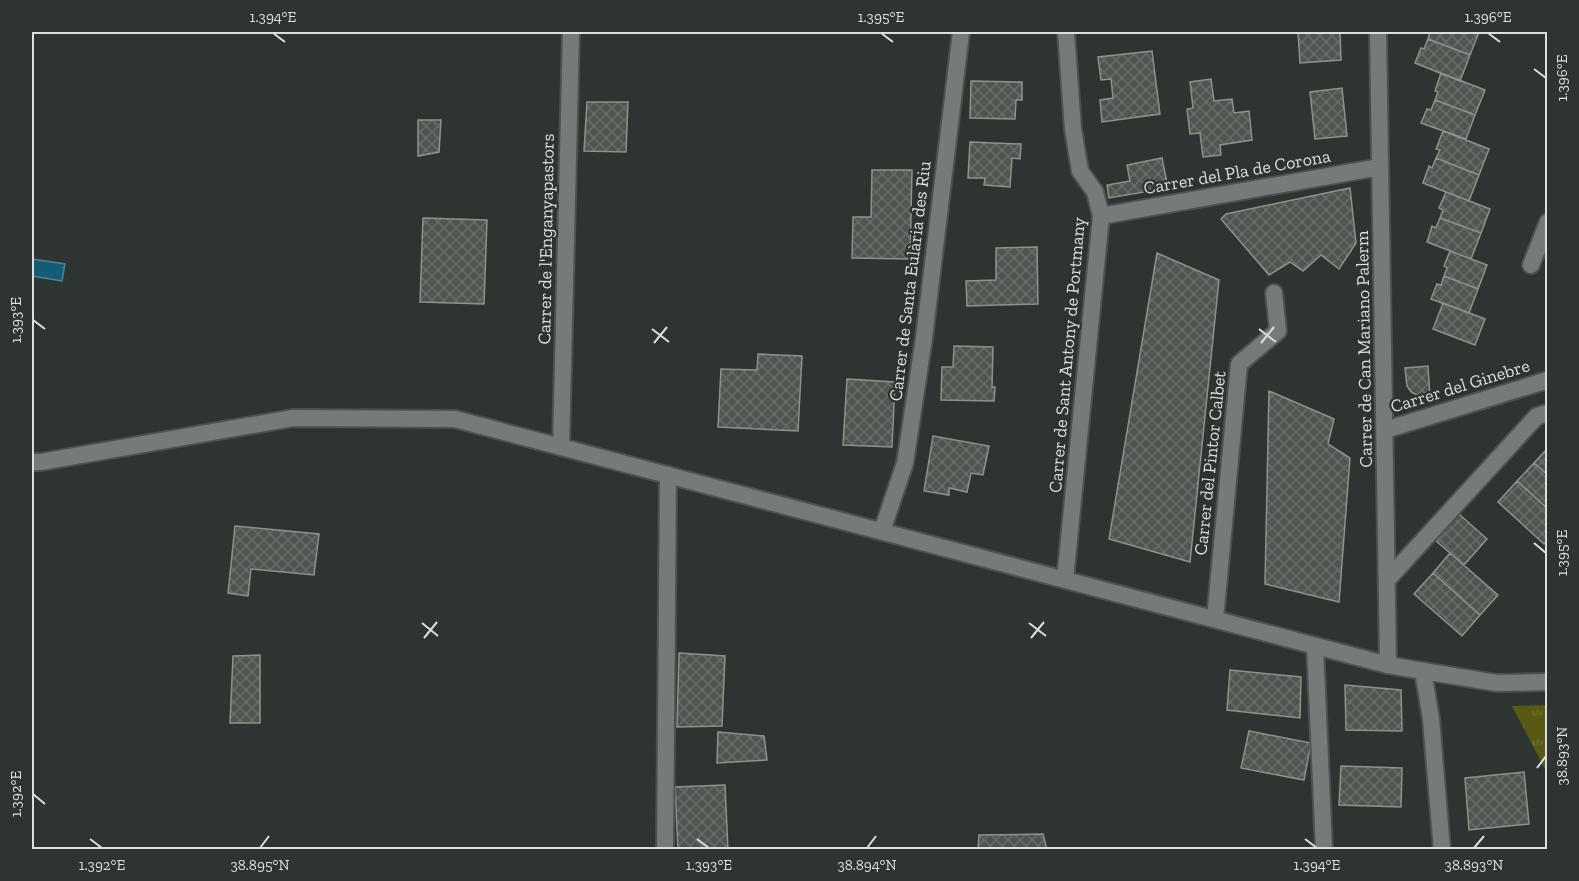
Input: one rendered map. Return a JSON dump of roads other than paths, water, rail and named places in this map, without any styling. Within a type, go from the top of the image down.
[{"type":"street","name":"Carrer de l'Enganyapastors","points":[[561,447],[571,32]]},
{"type":"street","name":"Carrer de Santa Eulària des Riu","points":[[882,531],[905,463],[909,440],[924,338],[961,32]]},
{"type":"street","name":"Carrer de Sant Antony de Portmany","points":[[1065,580],[1101,216],[1095,192],[1080,171],[1073,129],[1066,32]]},
{"type":"street","name":"Carrer de Can Mariano Palerm","points":[[1378,32],[1388,665]]},
{"type":"street","name":"Carrer del Pla de Corona","points":[[1101,216],[1380,167]]},
{"type":"street","points":[[1532,265],[1548,222]]},
{"type":"street","name":"Carrer del Pintor Calbet","points":[[1215,619],[1239,364],[1278,331],[1274,293]]},
{"type":"street","name":"Carrer del Ginebre","points":[[1384,430],[1548,380]]},
{"type":"street","points":[[1387,580],[1537,416],[1548,413]]},
{"type":"street","points":[[32,462],[293,418],[455,419],[1388,665],[1497,683],[1548,682]]},
{"type":"street","points":[[665,849],[668,475]]},
{"type":"street","points":[[1315,646],[1324,849]]},
{"type":"street","points":[[1424,671],[1431,719],[1442,849]]},
{"type":"water","points":[[32,259],[65,264],[62,281],[32,276]]}]
